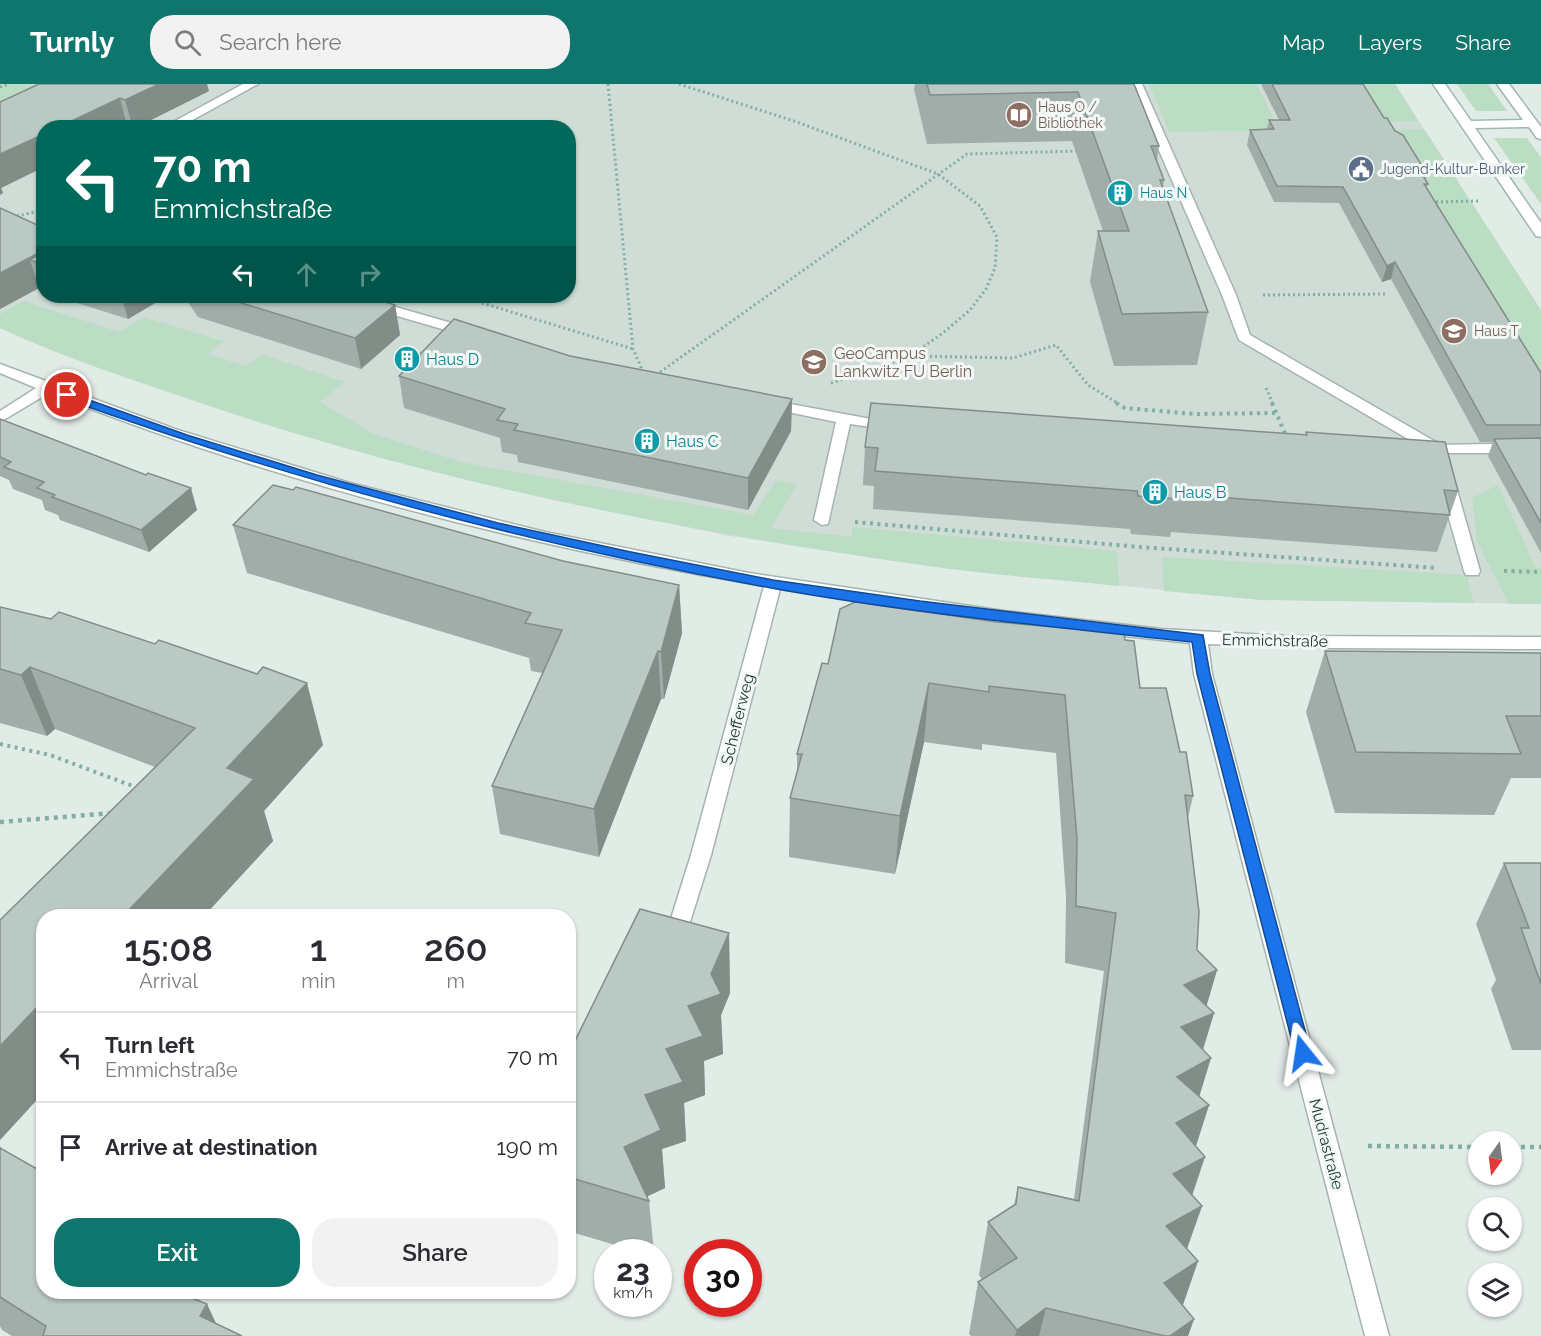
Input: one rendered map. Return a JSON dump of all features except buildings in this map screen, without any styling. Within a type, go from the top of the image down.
[{"type":"street","points":[[183,120],[252,84]]},
{"type":"street","points":[[1137,84],[1229,295],[1244,337],[1441,460],[1472,571]]},
{"type":"street","points":[[1439,84],[1541,233]]},
{"type":"street","points":[[1503,84],[1541,135]]},
{"type":"street","points":[[1467,125],[1532,123]]},
{"type":"street","points":[[368,303],[489,339]]},
{"type":"street","name":"Emmichstraße","points":[[0,368],[47,388],[215,447],[408,504],[620,554],[773,584],[1015,618],[1198,638],[1541,643]]},
{"type":"street","points":[[0,417],[47,388]]},
{"type":"street","points":[[755,402],[871,424],[906,426]]},
{"type":"street","points":[[822,520],[844,419]]},
{"type":"street","points":[[1405,450],[1441,460],[1541,448]]},
{"type":"street","name":"Schefferweg","points":[[679,925],[701,855],[773,584]]},
{"type":"street","name":"Mudrastraße","points":[[1198,638],[1203,674],[1377,1336]]},
{"type":"path","points":[[0,87],[8,84]]},
{"type":"path","points":[[608,84],[633,349],[647,381],[967,154],[1083,150]]},
{"type":"path","points":[[679,84],[794,121],[938,174],[980,206],[998,237],[995,268],[986,289],[970,310],[943,333],[910,356],[827,384],[811,412]]},
{"type":"path","points":[[1422,203],[1478,201]]},
{"type":"path","points":[[11,217],[36,212]]},
{"type":"path","points":[[1229,295],[1388,294]]},
{"type":"path","points":[[484,303],[633,349]]},
{"type":"path","points":[[1244,337],[1289,441]]},
{"type":"path","points":[[910,356],[1013,358],[1056,345],[1088,385],[1125,408],[1195,414],[1277,413]]},
{"type":"path","points":[[822,520],[1140,547],[1472,571]]},
{"type":"path","points":[[0,744],[50,755],[145,791]]},
{"type":"path","points":[[0,822],[124,812]]},
{"type":"path","points":[[1368,1146],[1468,1147]]},
{"type":"path","points":[[1522,1147],[1541,1147]]},
{"type":"shaded area","name":"GeoCampus Lankwitz FU Berlin","points":[[77,84],[1395,84],[1541,310],[1541,604],[1262,600],[926,566],[724,535],[535,495],[394,461],[271,426],[158,388],[0,328],[0,119]]},
{"type":"green space","points":[[0,84],[77,84],[0,119]]},
{"type":"green space","points":[[1149,84],[1256,84],[1280,130],[1169,132]]},
{"type":"green space","points":[[1351,84],[1395,84],[1418,121],[1372,122]]},
{"type":"green space","points":[[1457,84],[1488,84],[1507,111],[1476,111]]},
{"type":"green space","points":[[1424,129],[1541,310],[1541,388],[1417,190],[1428,189],[1381,130]]},
{"type":"green space","points":[[1494,138],[1527,138],[1541,157],[1541,204]]},
{"type":"green space","points":[[24,301],[119,332],[143,317],[223,341],[208,354],[245,366],[263,355],[345,382],[320,402],[372,433],[461,462],[753,515],[776,480],[797,484],[771,528],[852,537],[852,527],[1117,551],[1119,586],[947,568],[742,537],[561,502],[382,458],[206,405],[76,360],[0,328],[0,314]]},
{"type":"green space","points":[[1498,485],[1536,568],[1541,568],[1541,604],[1509,604],[1477,541],[1472,498]]},
{"type":"green space","points":[[1162,557],[1467,575],[1474,603],[1262,600],[1164,591]]},
{"type":"place","name":"Haus O / Bibliothek","points":[[1019,115]]},
{"type":"place","name":"Jugend-Kultur-Bunker","points":[[1361,169]]},
{"type":"place","name":"Haus N","points":[[1120,193]]},
{"type":"place","name":"Haus T","points":[[1454,331]]},
{"type":"place","name":"Haus D","points":[[407,359]]},
{"type":"place","name":"GeoCampus Lankwitz FU Berlin","points":[[814,362]]},
{"type":"place","name":"Haus C","points":[[647,441]]},
{"type":"place","name":"Haus B","points":[[1155,492]]},
{"type":"route","points":[[67,395],[183,437],[313,477],[498,527],[631,556],[773,584],[1015,618],[1198,638],[1203,674],[1303,1053]]}]
